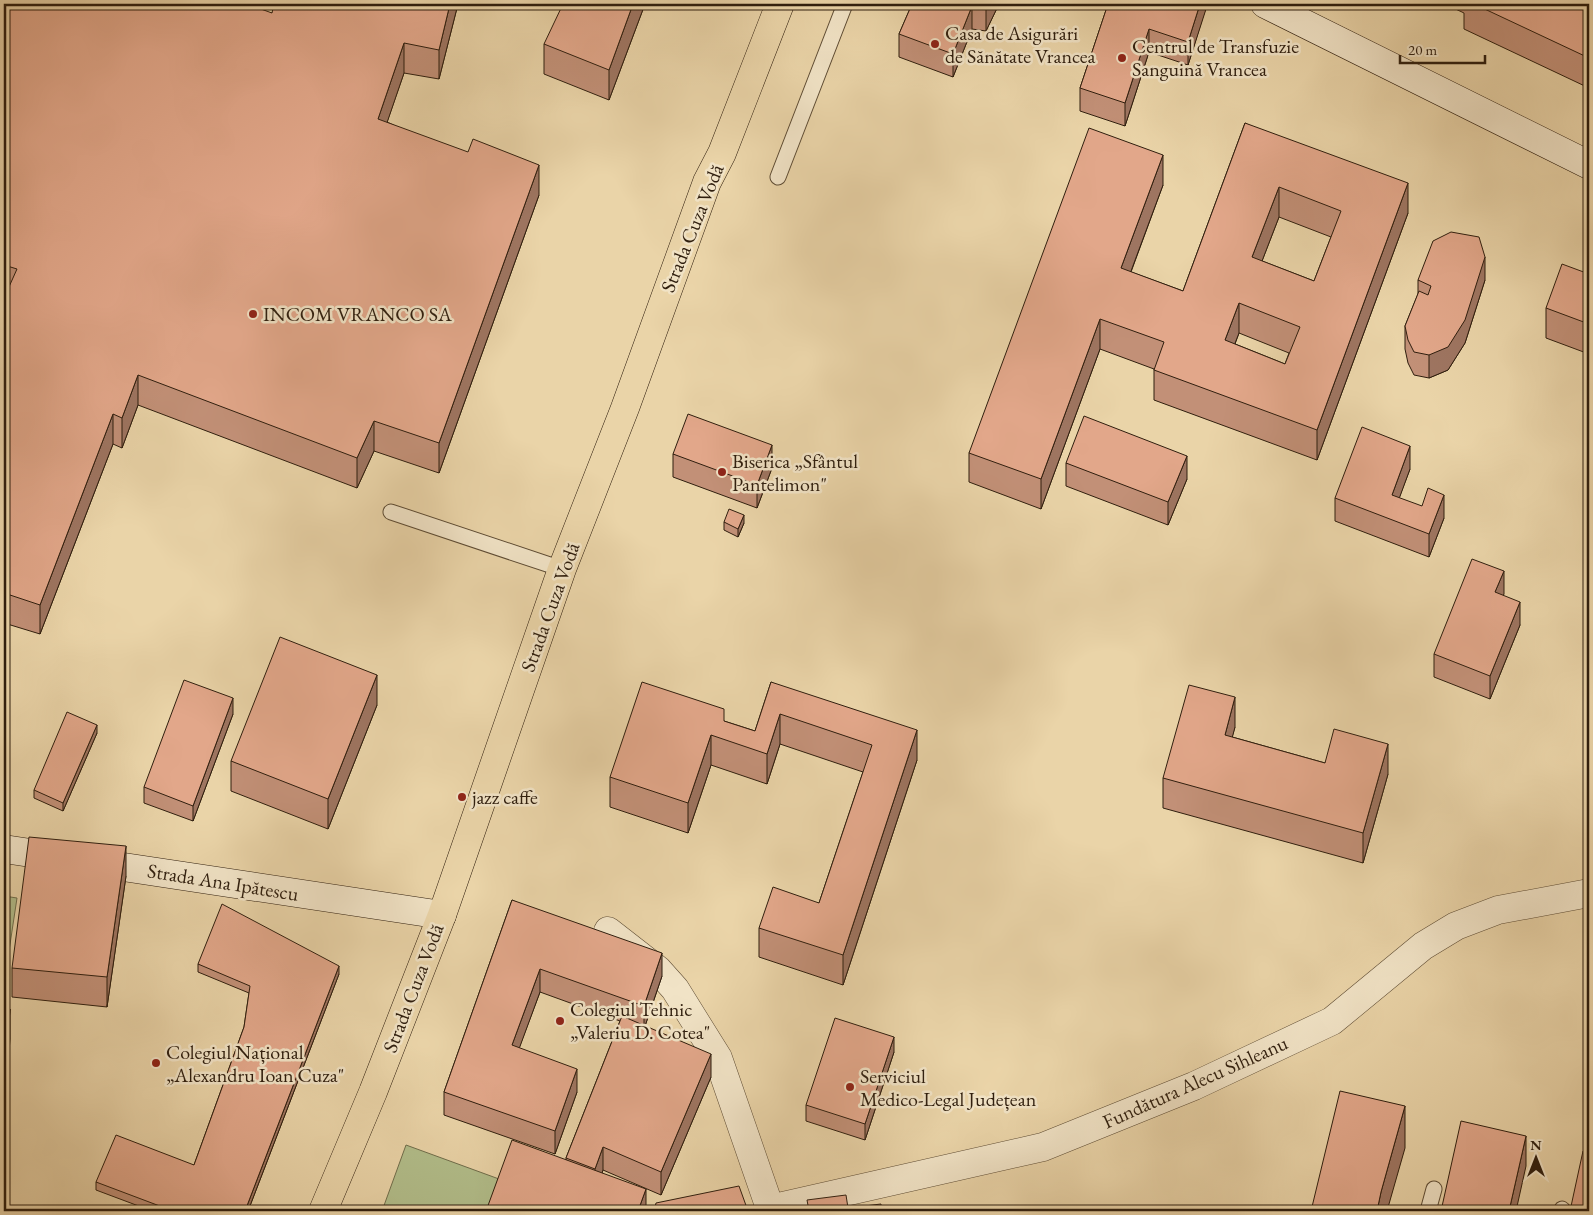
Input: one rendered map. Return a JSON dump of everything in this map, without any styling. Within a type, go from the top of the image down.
[{"type":"main road","name":"Strada Cuza Vodă","points":[[323,1211],[373,1092],[442,914],[562,570],[625,408],[707,182],[722,153],[780,4]]},
{"type":"street","points":[[1265,4],[1589,165]]},
{"type":"street","name":"Strada Ana Ipătescu","points":[[4,849],[442,914]]},
{"type":"street","name":"Fundătura Alecu Sihleanu","points":[[770,1210],[1043,1147],[1194,1086],[1332,1021],[1424,946],[1456,926],[1498,910],[1589,893]]},
{"type":"street","points":[[608,930],[658,970],[675,989],[718,1058],[770,1210]]},
{"type":"lane","points":[[778,177],[845,4]]},
{"type":"lane","points":[[391,512],[562,570]]},
{"type":"lane","points":[[1428,1211],[1434,1190]]},
{"type":"green space","points":[[4,896],[17,898],[4,984]]},
{"type":"green space","points":[[406,1145],[499,1179],[487,1211],[382,1211]]},
{"type":"building","name":"INCOM VRANCO SA","points":[[4,4],[247,4],[272,13],[274,4],[450,4],[439,50],[404,43],[378,119],[468,152],[473,139],[539,165],[439,443],[374,421],[357,458],[138,375],[122,418],[113,414],[40,605],[4,593],[4,298],[17,269],[4,265]]},
{"type":"building","points":[[563,4],[633,4],[609,70],[544,44]]},
{"type":"building","points":[[912,4],[988,4],[986,8],[972,6],[953,54],[899,34]]},
{"type":"building","name":"Centrul de Transfuzie Sanguină Vrancea","points":[[1108,4],[1200,4],[1188,42],[1149,29],[1125,103],[1080,88]]},
{"type":"building","points":[[1474,4],[1589,4],[1589,58]]},
{"type":"building","points":[[1245,123],[1408,183],[1317,430],[1154,370],[1164,342],[1100,319],[1041,479],[969,453],[1089,128],[1163,155],[1121,268],[1183,291]],"holes":[[[1279,187],[1341,211],[1314,281],[1252,257]],[[1239,303],[1300,327],[1285,364],[1225,340]]]},
{"type":"building","points":[[1451,232],[1479,237],[1485,257],[1465,320],[1448,347],[1429,355],[1414,352],[1408,340],[1405,326],[1419,291],[1428,295],[1431,286],[1418,280],[1433,241]]},
{"type":"building","points":[[1562,264],[1589,274],[1589,324],[1546,308]]},
{"type":"building","points":[[688,414],[772,445],[757,485],[673,454]]},
{"type":"building","points":[[1084,416],[1187,456],[1168,502],[1066,463]]},
{"type":"building","points":[[1362,427],[1410,446],[1392,495],[1422,506],[1428,488],[1444,495],[1429,534],[1335,498]]},
{"type":"building","points":[[729,509],[744,515],[738,529],[724,522]]},
{"type":"building","points":[[1472,559],[1504,571],[1495,592],[1520,602],[1490,676],[1434,654]]},
{"type":"building","points":[[280,637],[377,675],[328,799],[231,761]]},
{"type":"building","points":[[184,680],[233,698],[193,806],[144,787]]},
{"type":"building","points":[[642,682],[724,709],[724,721],[755,731],[771,682],[917,730],[843,955],[759,928],[773,887],[819,903],[872,745],[780,714],[767,754],[711,735],[688,803],[610,777]]},
{"type":"building","points":[[1189,685],[1235,697],[1225,735],[1325,763],[1334,729],[1388,744],[1363,833],[1163,778]]},
{"type":"building","points":[[67,712],[97,725],[63,803],[34,790]]},
{"type":"building","points":[[29,837],[126,846],[107,977],[12,968]]},
{"type":"building","points":[[512,900],[662,953],[644,1006],[540,969],[512,1045],[577,1069],[555,1131],[444,1092]]},
{"type":"building","points":[[222,904],[339,966],[245,1211],[173,1211],[96,1182],[116,1135],[194,1165],[244,1027],[250,986],[198,964]]},
{"type":"building","points":[[4,1008],[10,1009],[4,1086]]},
{"type":"building","points":[[622,1016],[711,1054],[661,1172],[603,1147],[595,1169],[566,1158]]},
{"type":"building","name":"Serviciul Medico-Legal Județean","points":[[835,1018],[894,1037],[865,1124],[806,1105]]},
{"type":"building","points":[[1340,1091],[1405,1106],[1377,1211],[1311,1211]]},
{"type":"building","points":[[1461,1121],[1526,1136],[1509,1211],[1441,1211]]},
{"type":"building","points":[[512,1140],[646,1189],[638,1211],[486,1211]]},
{"type":"building","points":[[1583,1151],[1589,1152],[1589,1211],[1570,1211]]},
{"type":"building","points":[[739,1186],[748,1211],[654,1211],[656,1203]]},
{"type":"building","points":[[846,1195],[848,1208],[881,1204],[881,1211],[809,1211],[807,1200]]},
{"type":"place","name":"Casa de Asigurări de Sănătate Vrancea","points":[[935,44]]},
{"type":"place","name":"Centrul de Transfuzie Sanguină Vrancea","points":[[1122,58]]},
{"type":"place","name":"INCOM VRANCO SA","points":[[253,314]]},
{"type":"place","name":"Biserica „Sfântul Pantelimon\"","points":[[722,472]]},
{"type":"place","name":"jazz caffe","points":[[462,797]]},
{"type":"place","name":"Colegiul Tehnic „Valeriu D. Cotea\"","points":[[560,1021]]},
{"type":"place","name":"Colegiul Național „Alexandru Ioan Cuza\"","points":[[156,1063]]},
{"type":"place","name":"Serviciul Medico-Legal Județean","points":[[850,1087]]}]
